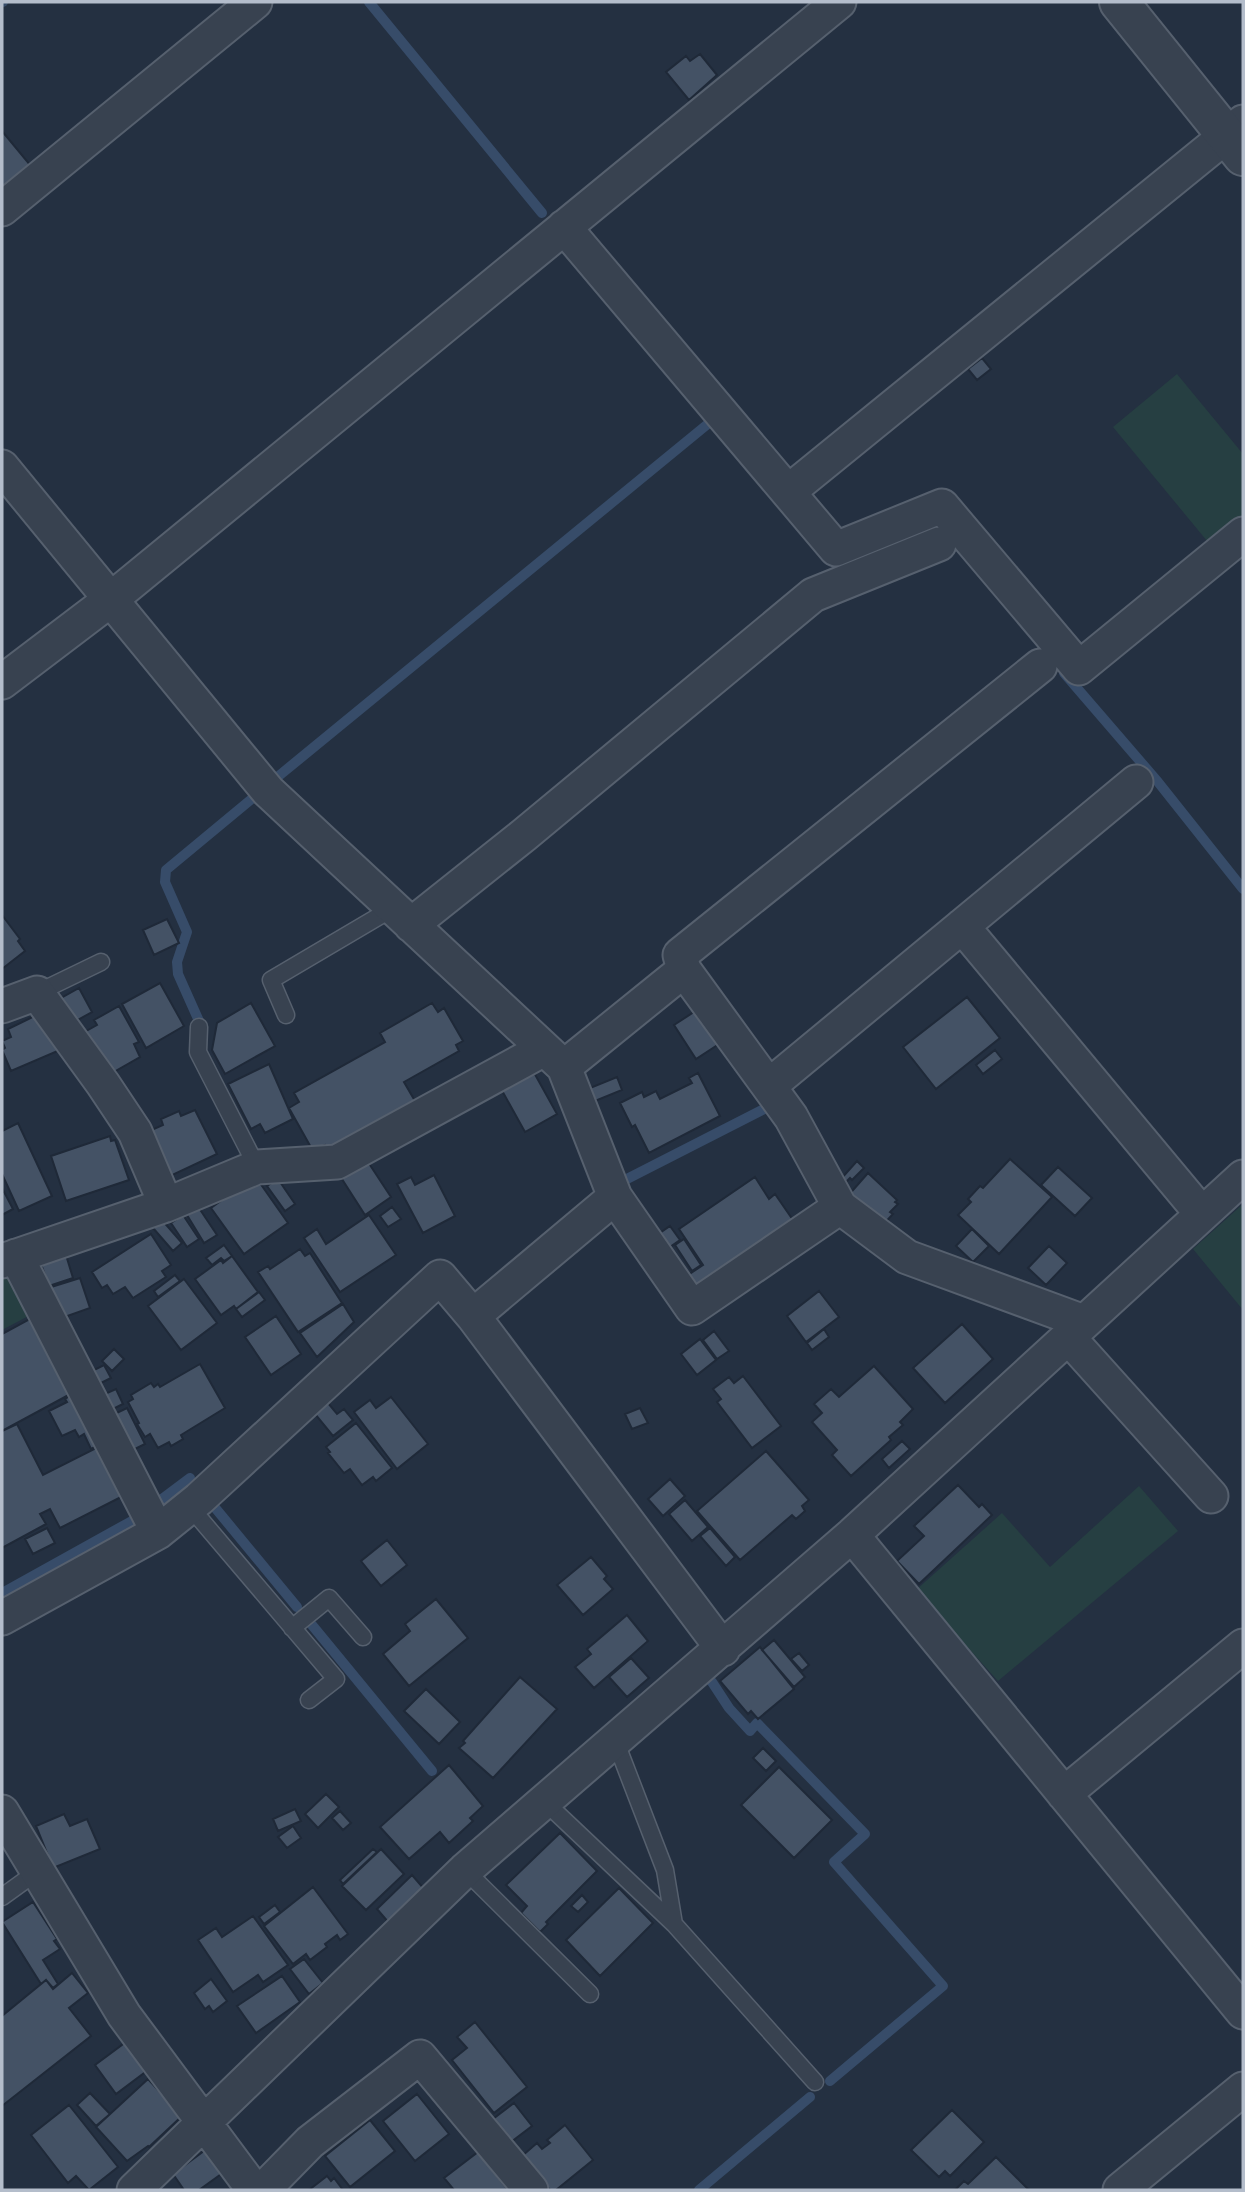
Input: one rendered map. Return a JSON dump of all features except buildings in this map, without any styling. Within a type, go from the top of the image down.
[{"type":"street","points":[[2,209],[255,2]]},
{"type":"street","points":[[2,682],[110,600],[839,2]]},
{"type":"street","points":[[788,492],[1238,138],[1119,2]]},
{"type":"street","points":[[564,227],[836,549],[844,582]]},
{"type":"street","points":[[2,467],[268,791],[554,1058],[615,1197],[692,1308],[840,1207]]},
{"type":"street","points":[[836,549],[942,506],[1079,668],[1243,534]]},
{"type":"street","points":[[402,916],[524,835],[813,595],[939,544]]},
{"type":"street","points":[[1040,666],[680,955],[684,970],[791,1117],[840,1207],[907,1257],[1076,1329],[1211,1496]]},
{"type":"street","points":[[769,1086],[1136,782]]},
{"type":"street","points":[[962,926],[1202,1214]]},
{"type":"street","points":[[158,1532],[9,1259],[166,1205],[257,1167],[337,1162],[554,1058],[684,970]]},
{"type":"street","points":[[2,1006],[37,993],[135,1132],[166,1205]]},
{"type":"street","points":[[134,2190],[465,1870],[852,1535],[1243,1177]]},
{"type":"street","points":[[472,1315],[615,1197]]},
{"type":"street","points":[[2,1618],[158,1532],[190,1507],[440,1277],[472,1315],[723,1649]]},
{"type":"street","points":[[852,1535],[1243,2012]]},
{"type":"street","points":[[1064,1794],[1243,1646]]},
{"type":"street","points":[[2,1812],[124,2015],[254,2190]]},
{"type":"street","points":[[263,2190],[310,2142],[420,2057],[531,2190]]},
{"type":"street","points":[[1120,2190],[1243,2089]]},
{"type":"lane","points":[[286,1016],[271,980],[402,916]]},
{"type":"lane","points":[[37,993],[100,962]]},
{"type":"lane","points":[[199,1027],[198,1052],[257,1167]]},
{"type":"lane","points":[[190,1507],[336,1679],[309,1700]]},
{"type":"lane","points":[[292,1628],[329,1598],[363,1637]]},
{"type":"lane","points":[[615,1740],[664,1870],[674,1924]]},
{"type":"lane","points":[[544,1801],[674,1924],[815,2082]]},
{"type":"lane","points":[[465,1870],[590,1994]]},
{"type":"lane","points":[[2,1897],[37,1871]]},
{"type":"green space","points":[[1177,374],[1243,454],[1243,522],[1212,547],[1113,427]]},
{"type":"green space","points":[[1243,1204],[1243,1310],[1193,1249]]},
{"type":"green space","points":[[14,1269],[36,1312],[2,1330],[2,1274]]},
{"type":"green space","points":[[1139,1486],[1178,1531],[998,1681],[916,1590],[1002,1513],[1050,1567]]},
{"type":"waterway","points":[[369,2],[542,213]]},
{"type":"waterway","points":[[275,779],[709,423]]},
{"type":"waterway","points":[[882,547],[917,536]]},
{"type":"waterway","points":[[1064,673],[1158,782],[1243,889]]},
{"type":"waterway","points":[[199,1021],[178,974],[177,962],[187,932],[165,882],[166,870],[254,797]]},
{"type":"waterway","points":[[621,1182],[766,1108]]},
{"type":"waterway","points":[[150,1508],[190,1478]]},
{"type":"waterway","points":[[212,1504],[297,1607]]},
{"type":"waterway","points":[[2,1593],[139,1517]]},
{"type":"waterway","points":[[312,1625],[432,1771]]},
{"type":"waterway","points":[[712,1682],[729,1708],[750,1731],[757,1723],[865,1834],[834,1862],[943,1986],[830,2081]]},
{"type":"waterway","points":[[699,2190],[810,2097]]}]
